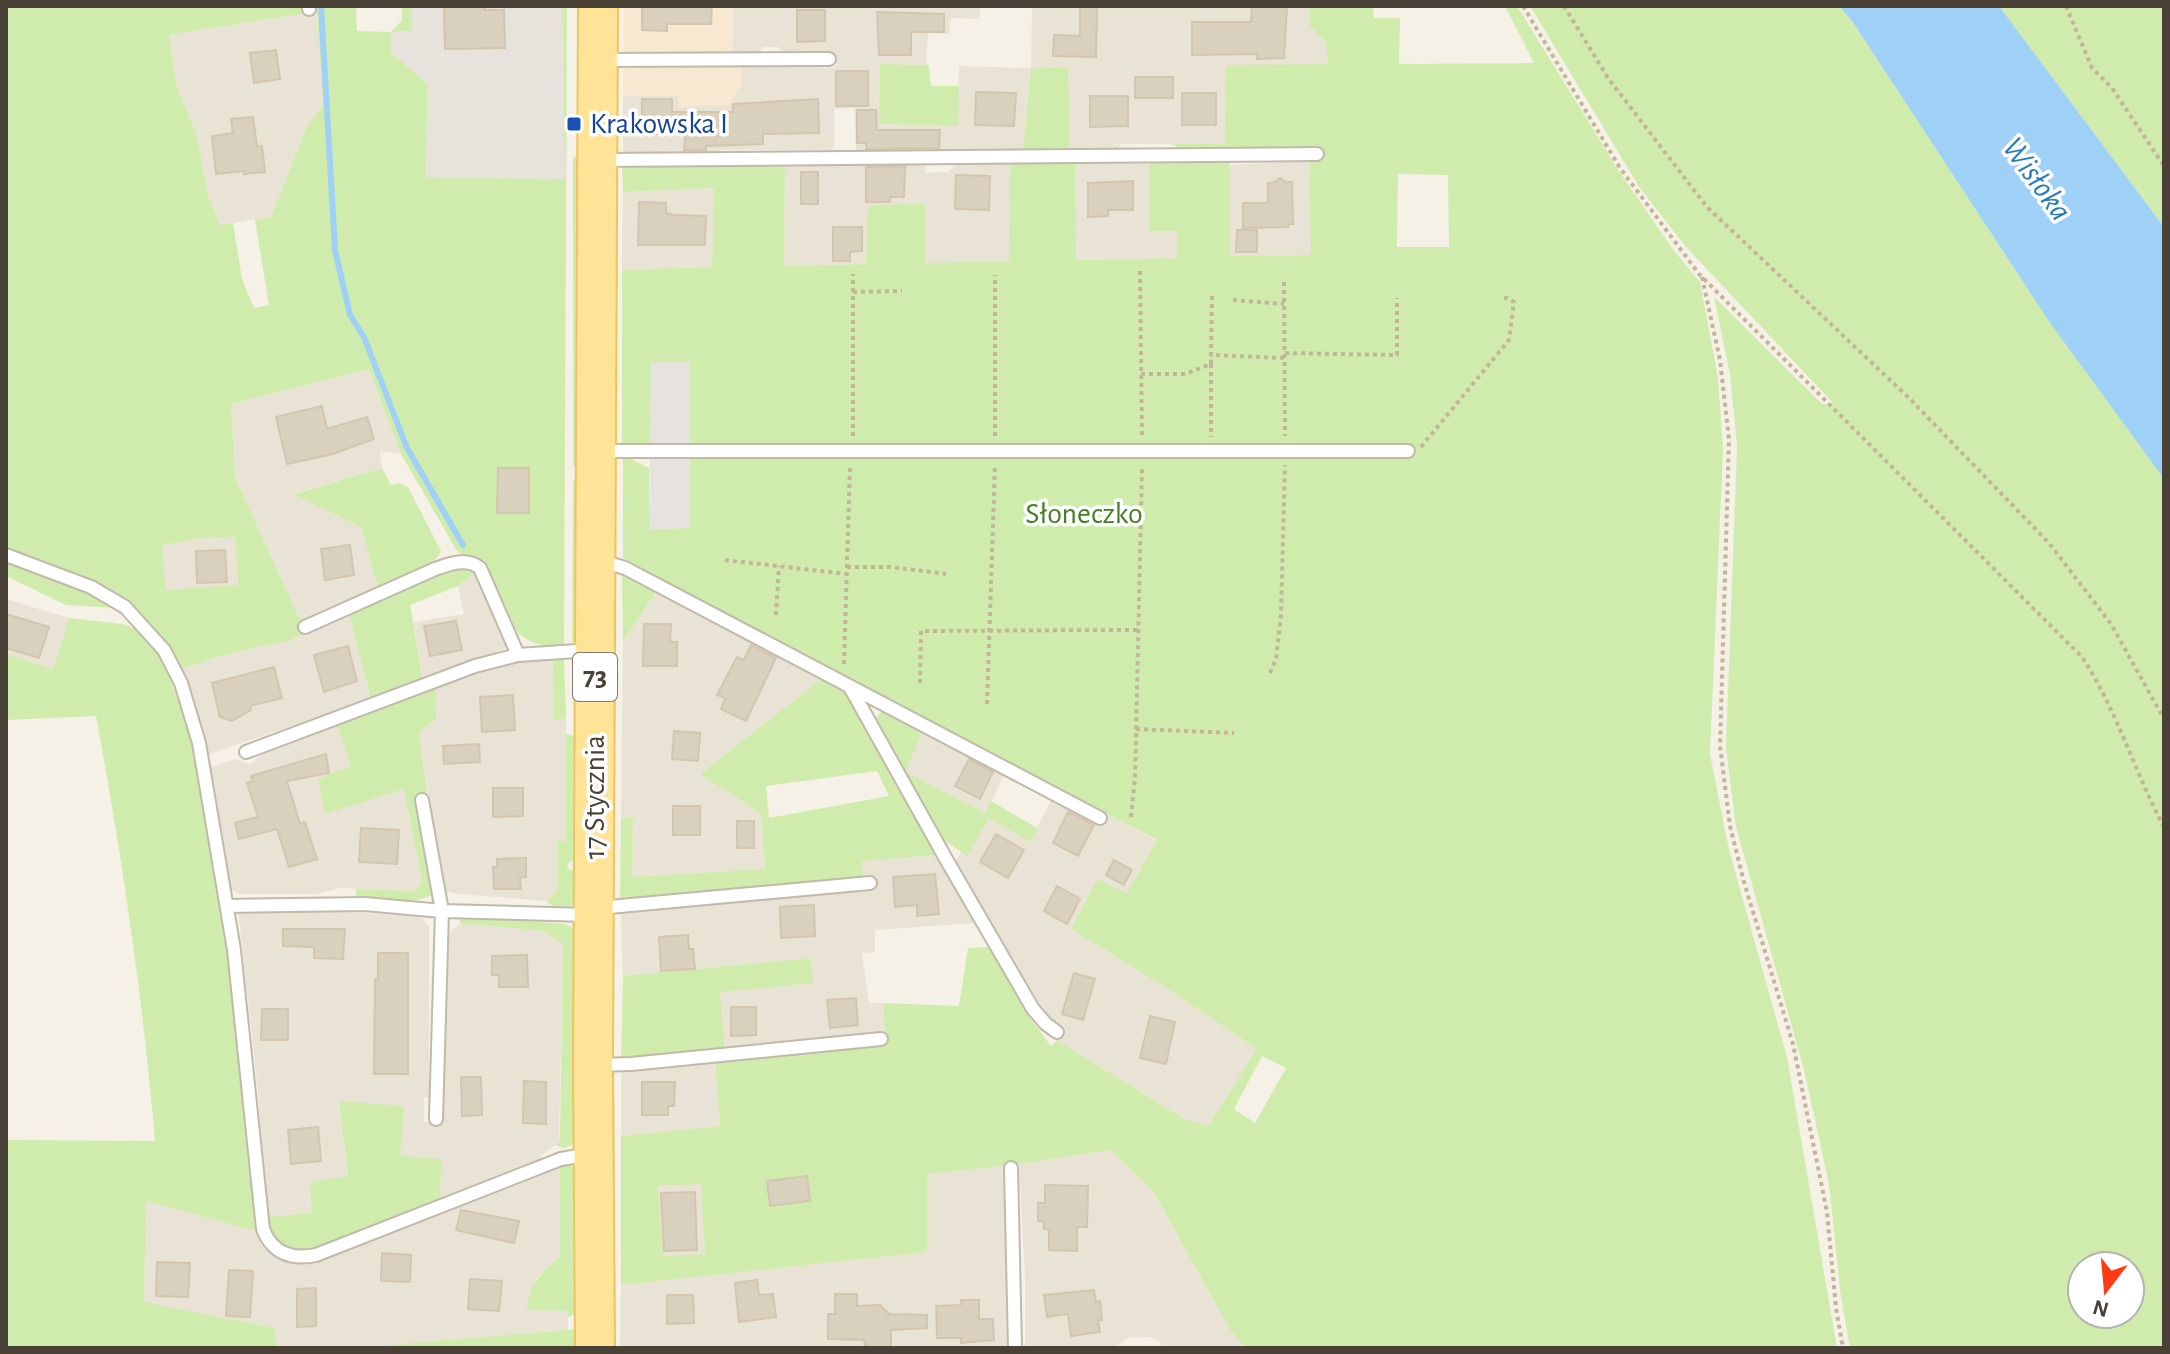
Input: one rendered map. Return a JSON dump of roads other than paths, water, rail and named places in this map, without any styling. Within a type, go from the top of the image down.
[{"type":"main road","name":"17 Stycznia","points":[[595,1348],[593,1065],[598,6]]},
{"type":"lane","points":[[598,59],[829,59]]},
{"type":"lane","points":[[598,160],[1317,154]]},
{"type":"lane","points":[[595,451],[1408,451]]},
{"type":"lane","points":[[6,555],[79,582],[131,612],[164,650],[181,683],[199,743],[227,906],[240,996],[263,1229],[276,1250],[297,1257],[316,1255],[561,1159],[593,1154]]},
{"type":"lane","points":[[595,559],[625,568],[1100,818]]},
{"type":"lane","points":[[305,627],[435,569],[467,562],[480,568],[518,655]]},
{"type":"lane","points":[[246,752],[475,666],[518,655],[594,650]]},
{"type":"lane","points":[[850,687],[1033,1009],[1057,1032]]},
{"type":"lane","points":[[422,800],[442,911],[436,1119]]},
{"type":"lane","points":[[227,906],[365,904],[442,911],[595,912],[870,883]]},
{"type":"lane","points":[[593,1065],[631,1064],[881,1039]]},
{"type":"lane","points":[[1011,1168],[1015,1348]]},
{"type":"water","name":"Wisłoka","points":[[1839,6],[1999,6],[2164,227],[2164,479],[2050,323],[1852,21]]},
{"type":"waterway","points":[[321,6],[335,250],[350,315],[364,337],[407,448],[463,545]]},
{"type":"place","name":"Krakowska I","points":[[574,124]]},
{"type":"park label","name":"Słoneczko","points":[[1084,514]]}]
